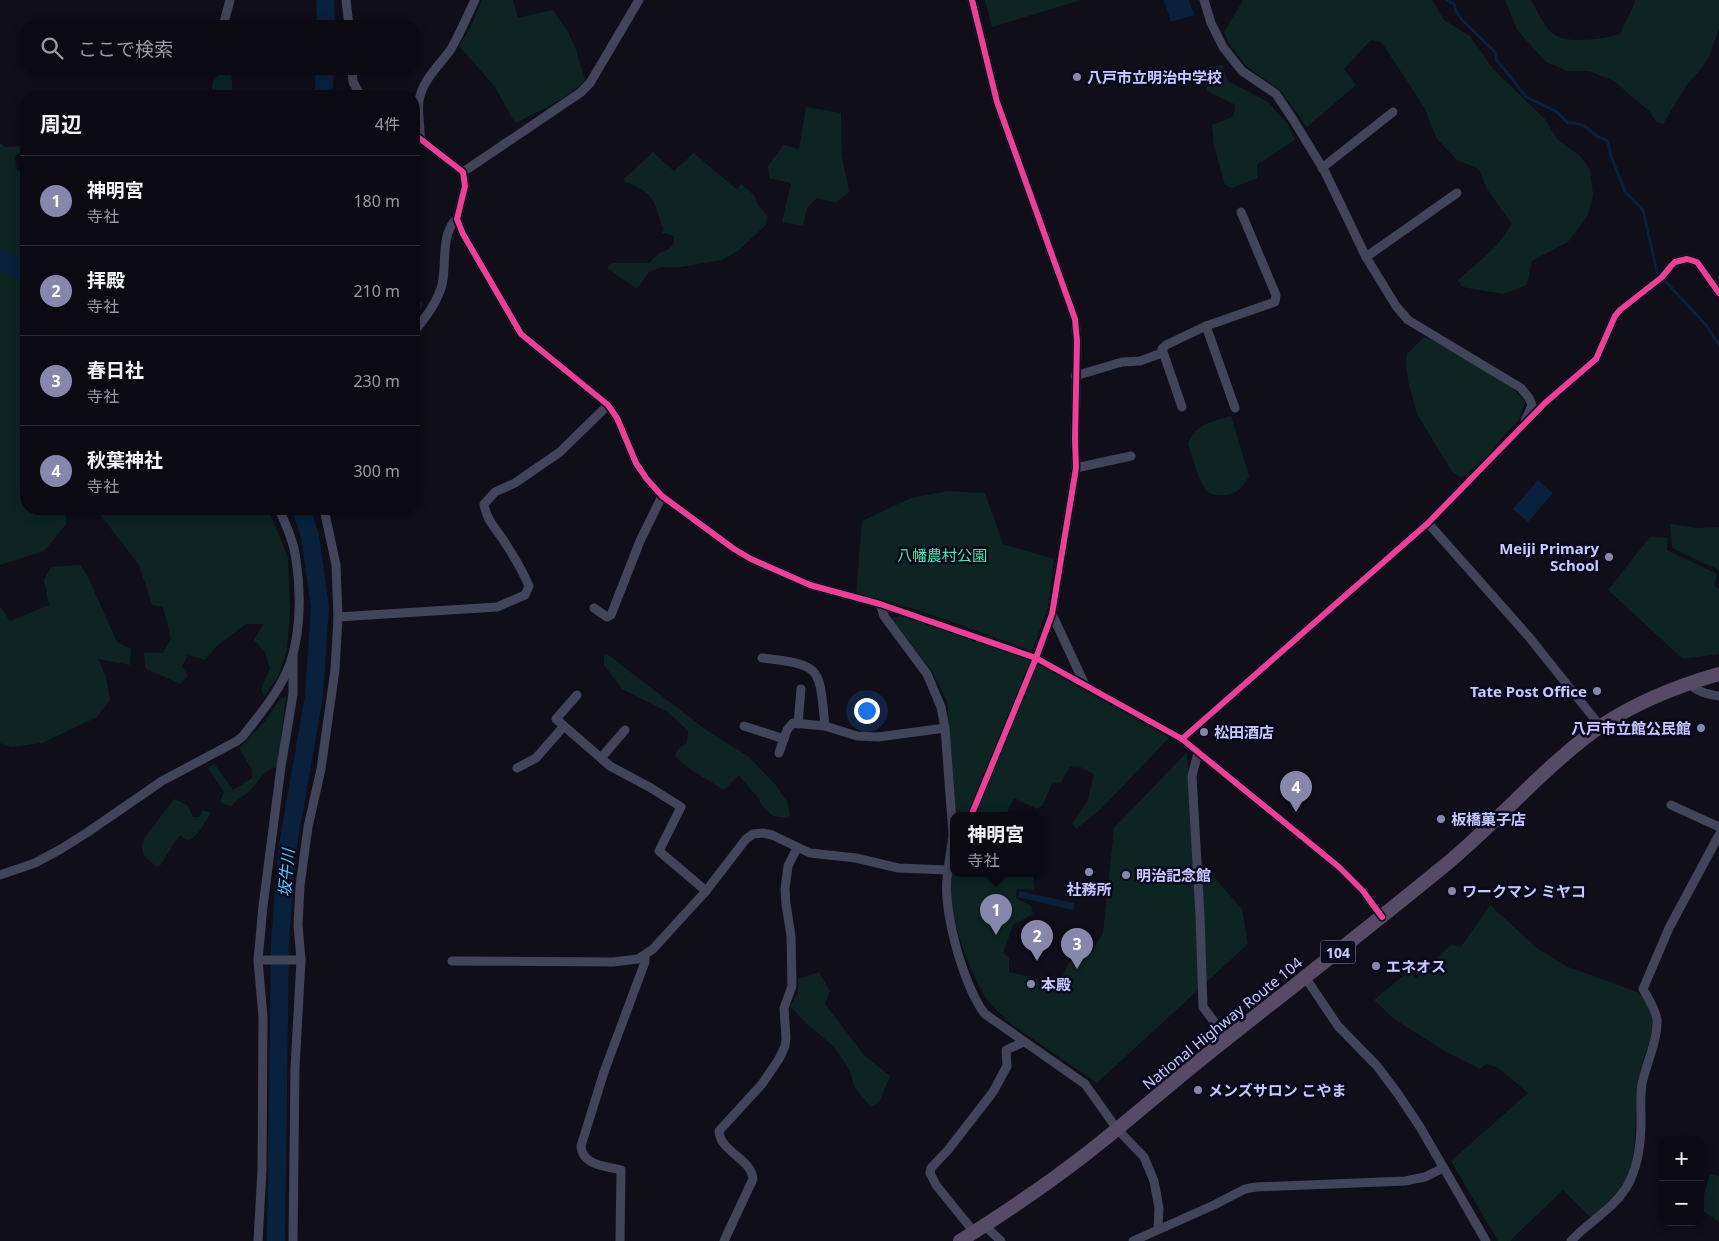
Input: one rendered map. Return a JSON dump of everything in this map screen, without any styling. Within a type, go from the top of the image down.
[{"type":"highway","name":"National Highway Route 104","points":[[960,1241],[1085,1154],[1382,917],[1445,865],[1561,758],[1601,726],[1652,698],[1688,683],[1719,674]]},
{"type":"street","points":[[225,20],[230,0]]},
{"type":"street","points":[[346,0],[348,20]]},
{"type":"street","points":[[420,95],[429,77],[451,49],[474,0]]},
{"type":"street","points":[[463,172],[580,93],[590,83],[638,0]]},
{"type":"street","points":[[972,0],[997,102],[1075,319],[1077,341],[1075,376],[1076,468],[1052,614],[1036,658],[972,812]]},
{"type":"street","points":[[1204,0],[1211,23],[1223,46],[1242,71],[1263,83],[1276,94],[1294,121],[1322,168],[1366,257],[1396,306],[1408,320],[1521,388],[1532,405],[1522,426]]},
{"type":"street","points":[[352,75],[353,82],[358,90]]},
{"type":"street","points":[[1322,168],[1393,112]]},
{"type":"street","points":[[420,139],[463,172],[465,186],[457,219],[463,234],[521,334],[608,406],[617,418],[636,463],[662,496],[734,549],[751,559],[810,585],[880,604],[1036,658],[1182,739],[1338,867],[1363,891],[1382,917]]},
{"type":"street","points":[[1366,257],[1457,193]]},
{"type":"street","points":[[1182,407],[1162,349],[1166,345],[1206,326],[1275,302],[1276,295],[1241,212]]},
{"type":"street","points":[[420,324],[432,309],[439,294],[442,285],[447,234],[450,224],[457,219]]},
{"type":"street","points":[[1182,739],[1428,523],[1545,403],[1596,359],[1615,316],[1662,277],[1675,262],[1687,259],[1697,262],[1719,293]]},
{"type":"street","points":[[1206,326],[1235,408]]},
{"type":"street","points":[[1075,376],[1122,362],[1140,361],[1162,353]]},
{"type":"street","points":[[338,617],[497,607],[525,596],[529,586],[503,539],[486,515],[484,504],[495,492],[515,483],[560,452],[608,406]]},
{"type":"street","points":[[1076,468],[1130,456]]},
{"type":"street","points":[[594,608],[607,617],[611,615],[640,540],[662,496]]},
{"type":"street","points":[[258,1241],[262,1170],[263,906],[281,767],[293,694],[293,656],[300,613],[296,560],[290,534],[282,515]]},
{"type":"street","points":[[293,1241],[297,961],[300,886],[308,826],[321,769],[335,670],[338,617],[336,564],[325,515]]},
{"type":"street","points":[[1428,523],[1529,637],[1601,726]]},
{"type":"street","points":[[880,604],[884,616],[927,674],[941,707],[945,728],[951,812]]},
{"type":"street","points":[[1052,614],[1084,684]]},
{"type":"street","points":[[0,875],[35,863],[61,849],[162,781],[237,741],[243,736],[282,683],[293,656]]},
{"type":"street","points":[[762,658],[796,662],[814,671],[821,686],[826,726]]},
{"type":"street","points":[[1688,683],[1704,694],[1719,696]]},
{"type":"street","points":[[798,724],[801,689]]},
{"type":"street","points":[[577,695],[556,719],[610,766],[651,788],[680,807],[659,851],[706,891]]},
{"type":"street","points":[[779,753],[793,723],[826,726],[857,736],[878,737],[945,728]]},
{"type":"street","points":[[517,768],[536,758],[564,726]]},
{"type":"street","points":[[744,726],[784,739]]},
{"type":"street","points":[[601,758],[625,730]]},
{"type":"street","points":[[1198,753],[1192,776],[1203,1007],[1227,1039]]},
{"type":"street","points":[[1672,805],[1719,827]]},
{"type":"street","points":[[452,961],[613,962],[638,959],[653,949],[706,891],[746,839],[753,834],[763,833],[772,835],[810,853],[856,858],[898,868],[948,870]]},
{"type":"street","points":[[1571,1241],[1617,1201],[1634,1171],[1641,1141],[1642,1084],[1657,1029],[1657,1018],[1643,989],[1669,928],[1719,835]]},
{"type":"street","points":[[724,1241],[753,1179],[748,1167],[721,1139],[719,1130],[762,1084],[785,1046],[784,1008],[792,986],[792,936],[785,889],[788,866],[797,848]]},
{"type":"street","points":[[950,856],[948,870],[949,910],[954,939],[964,975],[978,1007],[985,1014],[1085,1084],[1117,1129],[1144,1157],[1154,1181],[1159,1208],[1158,1229]]},
{"type":"street","points":[[948,870],[950,866]]},
{"type":"street","points":[[620,1241],[620,1170],[590,1161],[581,1152],[581,1146],[604,1072],[645,956]]},
{"type":"street","points":[[263,961],[297,961]]},
{"type":"street","points":[[1305,977],[1338,1026],[1377,1066],[1398,1094],[1486,1241]]},
{"type":"street","points":[[1001,1241],[979,1229],[936,1185],[930,1173],[931,1168],[948,1150],[993,1092],[1007,1066],[1006,1050],[1024,1042]]},
{"type":"street","points":[[1133,1241],[1245,1189],[1405,1181],[1425,1177],[1443,1168]]},
{"type":"green space","points":[[482,0],[513,0],[518,18],[553,10],[568,32],[576,49],[585,81],[561,99],[515,123],[495,87],[459,46],[471,26]]},
{"type":"green space","points":[[985,0],[1081,0],[992,27]]},
{"type":"green space","points":[[1243,0],[1432,0],[1444,20],[1470,36],[1493,69],[1545,119],[1557,139],[1580,156],[1590,169],[1593,195],[1588,215],[1568,242],[1532,261],[1527,285],[1503,294],[1462,287],[1458,280],[1495,247],[1507,232],[1511,223],[1487,189],[1479,169],[1457,160],[1437,139],[1424,107],[1382,43],[1371,40],[1344,69],[1356,85],[1307,127],[1281,91],[1246,66],[1229,44],[1224,32]]},
{"type":"green space","points":[[1505,0],[1531,0],[1549,30],[1558,37],[1566,39],[1585,40],[1620,34],[1635,0],[1719,0],[1719,29],[1709,57],[1688,83],[1663,124],[1656,122],[1650,112],[1614,81],[1589,71],[1567,71],[1546,62],[1517,30]]},
{"type":"green space","points":[[1222,65],[1228,81],[1268,102],[1287,123],[1295,140],[1257,165],[1258,178],[1232,188],[1225,185],[1214,146],[1212,125],[1232,117],[1235,110],[1234,104],[1207,91],[1203,68]]},
{"type":"green space","points":[[219,75],[231,75],[232,90],[212,90],[213,81]]},
{"type":"green space","points":[[806,107],[841,113],[842,156],[849,192],[836,203],[817,198],[807,208],[803,226],[782,222],[791,183],[769,178],[768,166],[783,145],[799,149]]},
{"type":"green space","points":[[0,143],[5,147],[20,146],[20,154],[15,156],[17,171],[20,172],[20,264],[0,252]]},
{"type":"green space","points":[[653,152],[674,171],[694,153],[737,190],[741,184],[754,195],[758,205],[767,215],[766,225],[739,250],[722,260],[681,267],[662,267],[649,272],[637,289],[607,268],[612,263],[649,263],[659,253],[669,249],[674,243],[674,236],[662,233],[663,229],[652,199],[642,190],[625,182],[624,179]]},
{"type":"green space","points":[[0,263],[20,274],[20,515],[65,515],[67,523],[44,551],[0,565]]},
{"type":"green space","points":[[1424,337],[1496,376],[1525,402],[1519,420],[1490,453],[1465,476],[1459,477],[1451,470],[1417,414],[1408,381],[1406,362],[1407,354]]},
{"type":"green space","points":[[1231,416],[1249,476],[1234,493],[1218,495],[1209,493],[1201,481],[1188,443],[1200,427]]},
{"type":"green space","name":"八幡農村公園","points":[[947,491],[985,493],[1003,544],[1054,559],[1048,607],[1032,651],[923,612],[856,593],[862,521],[911,498]]},
{"type":"green space","points":[[101,515],[270,515],[288,557],[290,612],[287,649],[278,677],[264,696],[261,689],[270,669],[265,652],[254,640],[263,624],[246,624],[217,646],[205,660],[188,655],[182,666],[188,676],[180,684],[145,668],[144,653],[163,653],[171,638],[163,607],[152,605],[139,565]]},
{"type":"green space","points":[[1670,524],[1696,528],[1719,527],[1719,570],[1672,548]]},
{"type":"green space","points":[[1650,537],[1668,538],[1667,550],[1717,574],[1714,586],[1719,589],[1719,654],[1683,659],[1608,590]]},
{"type":"green space","points":[[80,565],[88,577],[117,642],[131,649],[130,665],[98,659],[106,677],[110,700],[97,717],[42,743],[11,747],[0,743],[0,608],[10,621],[49,605],[44,580],[51,567]]},
{"type":"green space","points":[[900,616],[1024,657],[1169,738],[1101,809],[1076,829],[1072,823],[1087,802],[1094,774],[1078,766],[1070,767],[1061,782],[1052,784],[1042,806],[1037,809],[1014,798],[1007,812],[955,812],[947,701],[931,670],[891,618]]},
{"type":"green space","points":[[607,654],[709,732],[748,756],[775,784],[788,803],[790,815],[787,818],[773,816],[763,807],[739,775],[724,790],[691,770],[674,756],[680,747],[687,743],[688,731],[669,713],[622,689],[604,665],[604,655]]},
{"type":"green space","points":[[286,697],[276,767],[266,772],[251,790],[232,806],[226,805],[220,801],[224,792],[208,768],[214,763],[233,790],[252,778],[252,770],[239,748],[265,721],[281,698]]},
{"type":"green space","points":[[1187,752],[1192,852],[1242,909],[1248,944],[1097,1083],[1011,1024],[988,1002],[977,983],[962,946],[951,909],[952,877],[1033,877],[1034,890],[1017,889],[1016,898],[1031,906],[1033,914],[1013,925],[1003,953],[1009,958],[1009,972],[1057,983],[1071,960],[1090,955],[1103,933],[1114,828]]},
{"type":"green space","points":[[174,799],[187,805],[193,817],[199,817],[203,810],[211,813],[198,833],[190,840],[184,839],[181,835],[178,837],[160,866],[157,867],[144,856],[142,846],[145,837]]},
{"type":"green space","points":[[1490,905],[1538,949],[1568,967],[1638,992],[1647,1004],[1652,1019],[1650,1038],[1640,1071],[1636,1096],[1632,1159],[1629,1171],[1622,1185],[1613,1197],[1591,1218],[1563,1190],[1510,1241],[1498,1241],[1451,1161],[1528,1093],[1497,1067],[1486,1064],[1480,1069],[1446,1052],[1394,1019],[1374,1000],[1409,971],[1416,978],[1451,945],[1461,947]]},
{"type":"green space","points":[[819,972],[830,991],[825,1004],[864,1055],[890,1076],[879,1103],[871,1107],[854,1087],[846,1064],[834,1047],[806,1023],[790,1006],[798,993],[798,979]]},
{"type":"green space","points":[[1710,1174],[1719,1176],[1719,1222],[1704,1212],[1704,1195]]},
{"type":"water","points":[[1164,0],[1189,0],[1194,15],[1171,22]]},
{"type":"water","points":[[1538,480],[1553,493],[1528,522],[1513,509]]},
{"type":"water","points":[[1019,891],[1074,903],[1073,910],[1018,897]]},
{"type":"waterway","name":"坂牛川","points":[[325,0],[326,20]]},
{"type":"waterway","points":[[1447,0],[1454,4],[1462,20],[1495,52],[1497,61],[1526,97],[1557,112],[1568,123],[1581,125],[1608,142],[1611,156],[1625,192],[1643,210],[1657,272],[1706,325],[1719,345]]},
{"type":"waterway","name":"坂牛川","points":[[323,90],[325,75]]},
{"type":"waterway","points":[[0,258],[20,270]]},
{"type":"waterway","name":"坂牛川","points":[[276,1241],[280,943],[287,851],[314,696],[320,607],[310,536],[303,515]]},
{"type":"cycle path","points":[[972,0],[997,102],[1075,319],[1077,341],[1076,468],[1052,614],[1036,658],[973,812]]},
{"type":"cycle path","points":[[420,139],[463,172],[465,186],[457,219],[463,234],[521,334],[608,405],[617,418],[636,463],[662,496],[734,549],[751,559],[810,585],[880,604],[1036,658],[1182,739],[1339,867],[1363,891],[1382,917]]},
{"type":"cycle path","points":[[1182,739],[1428,523],[1545,403],[1596,359],[1615,316],[1662,277],[1675,262],[1687,259],[1697,262],[1719,293]]},
{"type":"place","name":"八戸市立明治中学校","points":[[1077,77]]},
{"type":"place","name":"Meiji Primary School","points":[[1609,557]]},
{"type":"place","name":"Tate Post Office","points":[[1597,691]]},
{"type":"place","name":"八戸市立館公民館","points":[[1701,728]]},
{"type":"place","name":"松田酒店","points":[[1204,732]]},
{"type":"place","name":"秋葉神社","points":[[1296,812]]},
{"type":"place","name":"板橋菓子店","points":[[1441,819]]},
{"type":"place","name":"社務所","points":[[1089,872]]},
{"type":"place","name":"明治記念館","points":[[1126,875]]},
{"type":"place","name":"ワークマン ミヤコ","points":[[1452,891]]},
{"type":"place","name":"神明宮","points":[[996,935]]},
{"type":"place","name":"拝殿","points":[[1037,961]]},
{"type":"place","name":"エネオス","points":[[1376,966]]},
{"type":"place","name":"春日社","points":[[1077,969]]},
{"type":"place","name":"本殿","points":[[1031,984]]},
{"type":"place","name":"メンズサロン こやま","points":[[1198,1090]]}]
